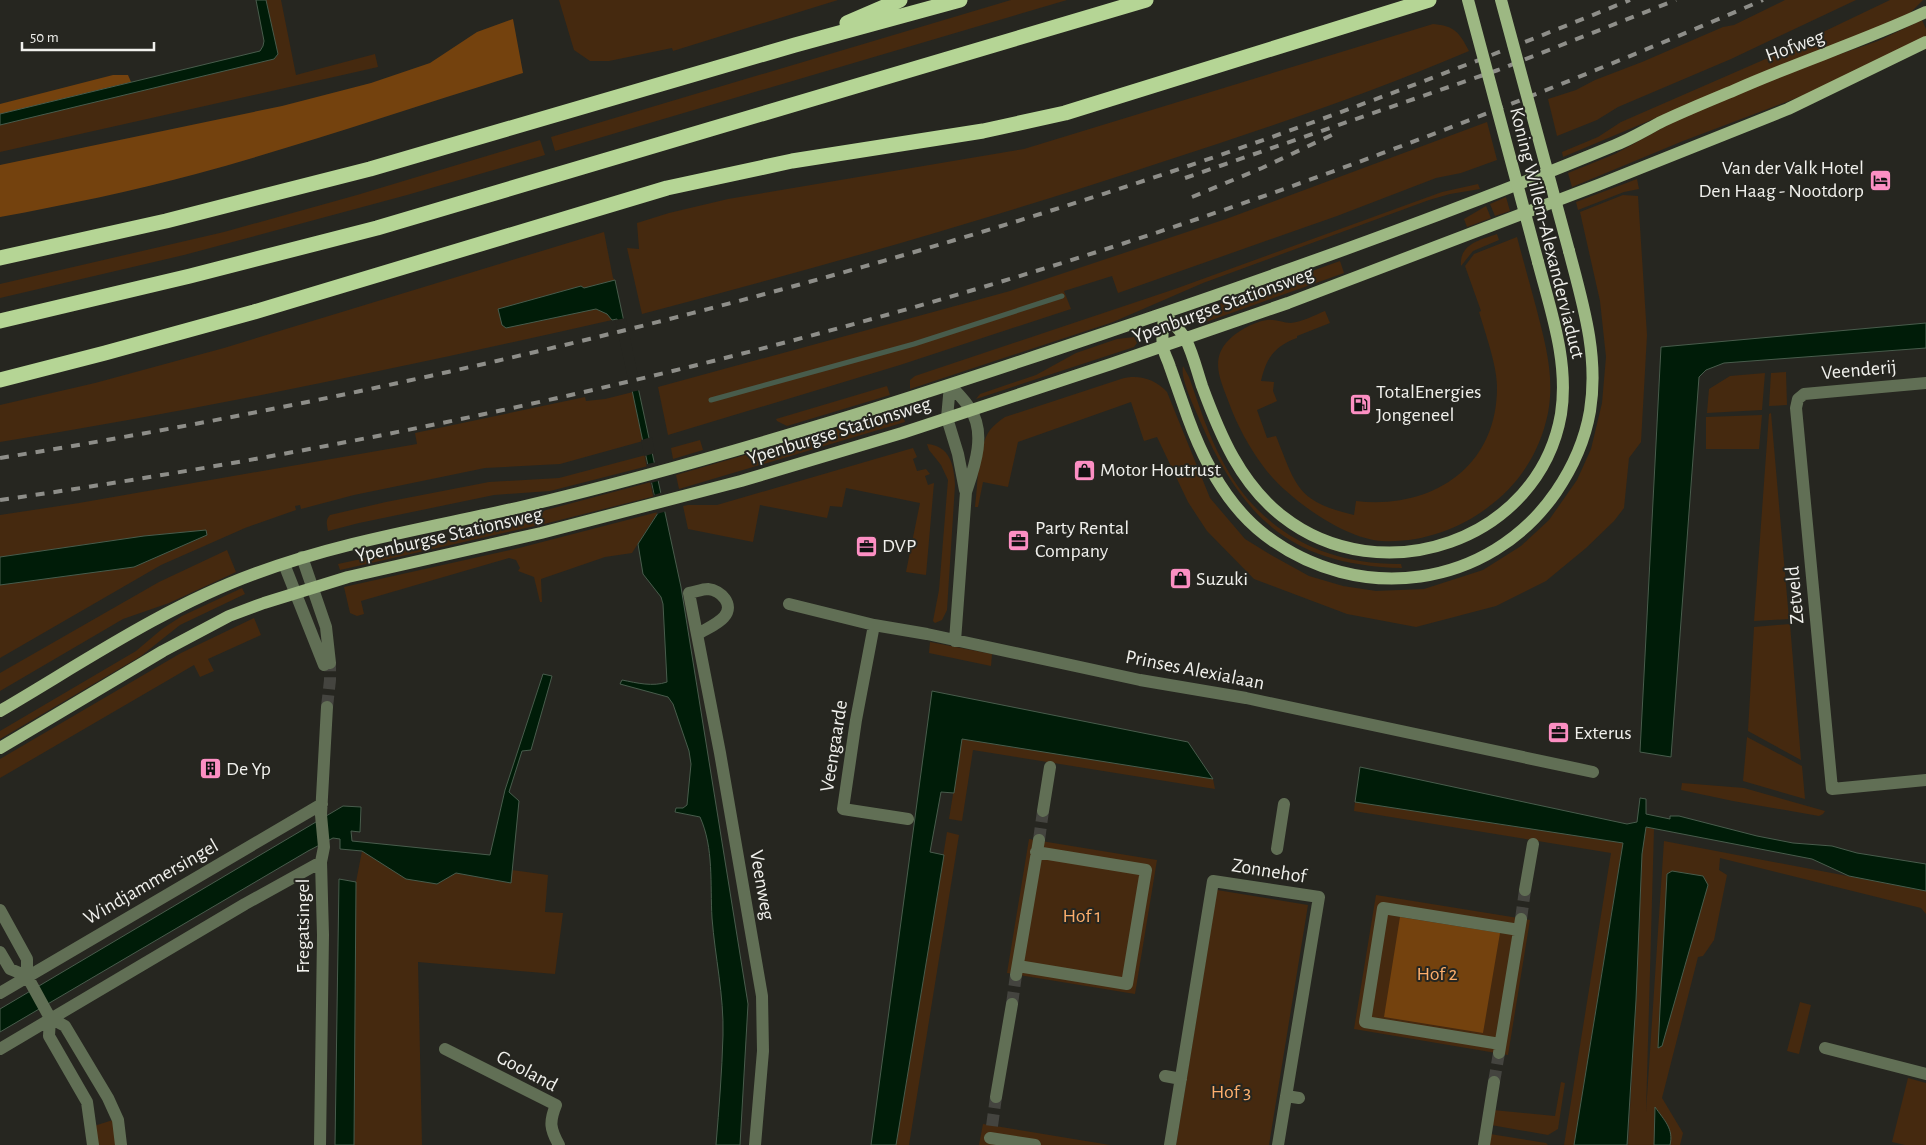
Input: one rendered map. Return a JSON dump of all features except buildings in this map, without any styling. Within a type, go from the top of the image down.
[{"type":"highway","points":[[795,45],[900,0]]},
{"type":"highway","points":[[0,258],[166,221],[370,169],[795,45],[960,0]]},
{"type":"highway","points":[[0,321],[297,250],[625,155],[1146,0]]},
{"type":"highway","points":[[0,380],[245,315],[667,188],[769,165],[964,135],[1026,122],[1114,99],[1429,0]]},
{"type":"main road","name":"Koning Willem-Alexanderviaduct","points":[[1164,314],[1185,339],[1212,414],[1242,474],[1268,504],[1302,529],[1340,546],[1381,553],[1426,549],[1469,535],[1502,513],[1519,497],[1541,467],[1550,448],[1563,396],[1562,360],[1558,337],[1468,0]]},
{"type":"main road","name":"Koning Willem-Alexanderviaduct","points":[[1164,314],[1163,346],[1192,429],[1210,468],[1234,505],[1264,535],[1289,552],[1325,568],[1345,574],[1389,579],[1421,577],[1457,568],[1486,554],[1522,530],[1552,498],[1579,450],[1590,410],[1592,360],[1585,313],[1502,0]]},
{"type":"main road","name":"Hofweg","points":[[1676,115],[1764,77],[1866,39],[1926,12]]},
{"type":"main road","name":"Ypenburgse Stationsweg","points":[[0,748],[163,651],[229,616],[264,603],[348,577],[510,541],[655,504],[824,457],[1185,339],[1445,244],[1788,109],[1926,42]]},
{"type":"main road","name":"Ypenburgse Stationsweg","points":[[0,711],[148,624],[253,574],[302,557],[355,542],[520,507],[675,467],[818,426],[950,385],[1164,314],[1420,222],[1619,144],[1676,115]]},
{"type":"street","name":"Veenderij","points":[[1798,399],[1804,394],[1926,383]]},
{"type":"street","points":[[950,385],[972,410],[978,440],[973,469],[966,492],[955,641]]},
{"type":"street","points":[[950,385],[947,418],[960,462],[966,492]]},
{"type":"street","name":"Zetveld","points":[[1798,399],[1796,408],[1832,789],[1926,780]]},
{"type":"street","points":[[284,564],[295,594],[327,664],[326,627],[302,557]]},
{"type":"street","name":"Prinses Alexialaan","points":[[789,604],[874,625],[1140,680],[1256,700],[1593,772]]},
{"type":"street","name":"Veengaarde","points":[[874,625],[856,720],[843,809],[908,819]]},
{"type":"street","name":"Veenweg","points":[[698,634],[762,996],[763,1051],[755,1145]]},
{"type":"street","name":"Fregatsingel","points":[[320,1145],[323,935],[321,862],[324,847],[322,809],[327,707]]},
{"type":"street","points":[[1043,811],[1050,767]]},
{"type":"street","name":"Zonnehof","points":[[1277,849],[1284,804]]},
{"type":"street","name":"Windjammersingel","points":[[0,993],[322,809]]},
{"type":"street","points":[[1525,890],[1533,844]]},
{"type":"street","points":[[1038,846],[1146,870],[1127,984],[1017,971],[1038,846]]},
{"type":"street","points":[[0,1049],[48,1013],[321,862]]},
{"type":"street","name":"Zonnehof","points":[[1170,1145],[1213,881],[1319,898],[1293,1097],[1278,1145]]},
{"type":"street","points":[[1383,908],[1520,924],[1500,1049],[1365,1022],[1383,908]]},
{"type":"street","points":[[0,910],[27,959],[27,976],[34,989],[48,1013],[65,1026],[108,1098],[118,1120],[122,1145]]},
{"type":"street","points":[[0,952],[10,969],[27,976]]},
{"type":"street","points":[[996,1097],[1012,1004]]},
{"type":"street","points":[[48,1013],[49,1036],[87,1102],[93,1145]]},
{"type":"street","points":[[1825,1048],[1926,1074]]},
{"type":"street","name":"Gooland","points":[[445,1049],[556,1105],[551,1117],[551,1132],[558,1145]]},
{"type":"street","points":[[1165,1076],[1181,1079]]},
{"type":"street","points":[[1484,1145],[1494,1082]]},
{"type":"street","points":[[87,1102],[108,1098]]},
{"type":"street","points":[[990,1136],[1035,1145]]},
{"type":"green space","points":[[266,0],[281,0],[296,75],[375,54],[378,67],[0,152],[0,125],[274,59],[278,54]]},
{"type":"green space","points":[[559,0],[838,0],[673,51],[672,48],[609,61],[590,61],[574,50]]},
{"type":"green space","points":[[1011,0],[1067,0],[555,151],[551,137]]},
{"type":"green space","points":[[1785,0],[1856,0],[1731,59],[1618,107],[1597,120],[1557,136],[1548,99],[1576,90],[1595,80],[1723,27],[1734,25]]},
{"type":"green space","points":[[1890,0],[1923,0],[1910,13],[1852,39],[1770,70],[1563,157],[1562,152],[1598,137],[1621,122],[1777,54]]},
{"type":"green space","points":[[513,19],[523,73],[319,138],[196,174],[49,208],[0,217],[0,165],[282,106],[371,83],[430,63],[477,32]]},
{"type":"green space","points":[[1922,20],[1926,29],[1926,38],[1810,93],[1683,141],[1572,187],[1568,173],[1615,154],[1686,115],[1817,62],[1878,41]]},
{"type":"green space","points":[[1433,24],[1446,26],[1456,31],[1469,51],[1317,110],[1097,183],[903,242],[642,314],[627,248],[639,249],[637,223],[669,213],[728,199],[1024,149]]},
{"type":"green space","points":[[113,75],[128,75],[131,82],[0,114],[0,104]]},
{"type":"green space","points":[[1487,122],[1497,160],[1461,173],[1436,178],[1337,216],[1118,293],[1112,276],[1064,291],[1071,309],[900,365],[668,435],[658,387],[1010,291],[1226,219]]},
{"type":"green space","points":[[540,140],[545,155],[407,195],[184,255],[0,298],[0,284],[224,232],[357,195]]},
{"type":"green space","points":[[1637,179],[1639,189],[1624,192],[1578,210],[1576,202]]},
{"type":"green space","points":[[1478,184],[1480,189],[1429,200],[1203,283],[1113,322],[910,389],[910,380],[915,376],[1175,289],[1442,192]]},
{"type":"green space","points":[[1623,195],[1638,196],[1647,335],[1641,442],[1629,458],[1624,508],[1614,521],[1586,548],[1546,581],[1496,606],[1416,627],[1347,614],[1254,579],[1207,531],[1188,502],[1157,437],[1144,441],[1131,402],[1018,442],[1008,487],[983,482],[978,507],[975,507],[980,457],[986,438],[990,430],[1005,417],[1121,379],[1140,377],[1152,381],[1167,392],[1210,498],[1245,539],[1271,555],[1309,576],[1343,586],[1376,591],[1424,589],[1483,570],[1521,546],[1549,520],[1577,480],[1591,449],[1602,403],[1606,357],[1600,301],[1580,212]]},
{"type":"green space","points":[[1506,197],[1510,211],[1495,216],[1490,204]]},
{"type":"green space","points":[[1486,206],[1491,218],[1467,227],[1464,219]]},
{"type":"green space","points":[[604,232],[613,278],[615,280],[584,288],[581,286],[498,309],[506,328],[596,309],[607,314],[612,320],[307,386],[0,442],[0,405],[95,383],[224,348]]},
{"type":"green space","points":[[1497,234],[1499,240],[1473,251],[1461,266],[1463,253],[1467,248],[1478,241]]},
{"type":"green space","points":[[1517,237],[1546,346],[1550,372],[1550,399],[1540,441],[1526,467],[1509,489],[1476,516],[1451,529],[1438,534],[1396,541],[1382,541],[1350,533],[1316,514],[1286,491],[1258,459],[1232,411],[1218,365],[1221,350],[1226,343],[1239,331],[1262,321],[1295,322],[1325,311],[1330,323],[1297,336],[1297,338],[1282,345],[1272,354],[1266,366],[1261,381],[1274,382],[1273,391],[1277,401],[1257,410],[1267,438],[1276,436],[1294,480],[1301,489],[1321,504],[1335,510],[1354,515],[1356,501],[1384,502],[1410,498],[1434,490],[1455,477],[1473,460],[1486,439],[1494,415],[1497,386],[1495,369],[1479,312],[1481,311],[1465,266],[1474,254]]},
{"type":"green space","points":[[1340,261],[1344,273],[1206,322],[1201,318],[1202,313],[1214,306]]},
{"type":"green space","points":[[1134,337],[1137,343],[1134,347],[976,399],[980,394],[1036,375],[1076,353],[1117,339]]},
{"type":"green space","points":[[1183,366],[1223,462],[1238,486],[1255,507],[1275,525],[1297,539],[1320,550],[1346,558],[1373,563],[1401,564],[1402,568],[1364,565],[1331,558],[1302,546],[1276,531],[1254,511],[1235,486],[1217,457],[1189,395],[1184,379]]},
{"type":"green space","points":[[1786,372],[1787,405],[1769,406],[1771,373]]},
{"type":"green space","points":[[1765,373],[1762,410],[1707,413],[1709,389],[1730,376]]},
{"type":"green space","points":[[887,386],[890,395],[787,426],[776,419]]},
{"type":"green space","points":[[633,392],[643,441],[560,464],[485,468],[354,495],[301,509],[300,505],[295,506],[296,510],[245,528],[161,565],[0,658],[0,585],[134,567],[207,535],[207,532],[205,530],[144,536],[0,557],[0,515],[417,444],[415,433],[585,397],[586,401],[605,399]]},
{"type":"green space","points":[[901,410],[905,422],[679,489],[676,475]]},
{"type":"green space","points":[[1771,413],[1789,619],[1754,621],[1769,414]]},
{"type":"green space","points":[[1762,415],[1759,449],[1706,449],[1706,417]]},
{"type":"green space","points":[[700,440],[703,450],[673,459],[671,448]]},
{"type":"green space","points":[[927,444],[941,448],[946,453],[952,464],[955,485],[947,610],[942,620],[935,623],[933,621],[939,590],[948,480],[941,465],[929,450]]},
{"type":"green space","points":[[913,448],[917,457],[913,459],[917,471],[926,469],[930,474],[925,476],[928,485],[934,483],[926,575],[906,572],[920,503],[846,488],[842,507],[830,506],[827,518],[760,505],[753,542],[688,529],[683,506],[717,505]]},
{"type":"green space","points":[[646,455],[648,466],[550,491],[494,495],[328,531],[327,521],[330,515],[489,482],[559,478]]},
{"type":"green space","points":[[651,482],[655,496],[548,523],[340,570],[338,564],[500,529],[546,510]]},
{"type":"green space","points":[[658,512],[632,553],[605,557],[541,579],[542,602],[540,602],[534,577],[518,571],[520,568],[516,560],[509,558],[361,601],[364,614],[357,616],[350,613],[344,587],[519,548]]},
{"type":"green space","points":[[227,550],[236,572],[169,603],[123,619],[0,691],[0,673],[159,582]]},
{"type":"green space","points":[[242,588],[245,594],[180,625],[141,656],[0,739],[0,731],[136,651],[162,629],[182,616]]},
{"type":"green space","points":[[254,618],[261,635],[208,659],[214,671],[200,677],[194,665],[0,778],[0,759],[181,653]]},
{"type":"green space","points":[[1790,624],[1801,760],[1748,731],[1754,627]]},
{"type":"green space","points":[[930,642],[992,654],[991,666],[929,653]]},
{"type":"green space","points":[[1747,737],[1802,766],[1805,799],[1743,781]]},
{"type":"green space","points":[[962,739],[1213,779],[1215,789],[973,750],[962,821],[949,819]]},
{"type":"green space","points":[[1682,783],[1744,788],[1825,811],[1819,816],[1733,801],[1681,790]]},
{"type":"green space","points":[[1355,802],[1623,843],[1574,1145],[1564,1145],[1611,853],[1354,811]]},
{"type":"green space","points":[[1646,827],[1654,829],[1646,1112],[1664,841],[1926,891],[1926,914],[1921,908],[1720,858],[1719,870],[1727,875],[1714,940],[1703,956],[1698,957],[1662,1098],[1683,1133],[1680,1145],[1628,1145],[1642,854]]},
{"type":"green space","points":[[947,832],[959,835],[909,1145],[896,1145]]},
{"type":"green space","name":"Hof 1","points":[[1029,839],[1157,860],[1135,994],[1007,973]]},
{"type":"green space","points":[[362,851],[406,878],[437,884],[456,873],[510,883],[512,870],[548,875],[545,912],[563,913],[555,974],[418,962],[422,1145],[354,1145],[356,882]]},
{"type":"green space","name":"Hof 3","points":[[1217,890],[1308,905],[1269,1145],[1176,1145]]},
{"type":"green space","name":"Hof 2","points":[[1376,895],[1530,920],[1508,1055],[1354,1029]]},
{"type":"green space","points":[[1400,917],[1500,933],[1483,1033],[1384,1017]]},
{"type":"green space","points":[[1800,1002],[1811,1005],[1799,1054],[1787,1051]]},
{"type":"green space","points":[[1908,1078],[1926,1083],[1926,1145],[1905,1145],[1892,1142]]},
{"type":"green space","points":[[1561,1082],[1565,1083],[1558,1129],[1548,1135],[1491,1125],[1493,1110],[1555,1116]]},
{"type":"green space","points":[[113,1120],[117,1145],[97,1145],[94,1126]]},
{"type":"green space","points":[[983,1124],[1110,1145],[979,1145]]},
{"type":"green space","points":[[1490,1134],[1546,1143],[1548,1145],[1488,1145]]},
{"type":"shaded area","points":[[256,0],[266,0],[278,54],[274,59],[0,125],[0,114],[260,51],[264,41]]},
{"type":"shaded area","points":[[615,280],[681,587],[748,1004],[740,1145],[716,1145],[723,1020],[713,933],[708,841],[700,817],[675,812],[676,808],[683,808],[687,805],[691,764],[689,751],[673,704],[668,697],[620,684],[622,680],[651,684],[667,682],[663,604],[661,597],[643,574],[638,544],[658,513],[617,319],[612,320],[607,314],[596,309],[506,328],[502,325],[498,309],[581,286],[584,288]]},
{"type":"shaded area","points":[[1926,323],[1926,348],[1724,363],[1706,370],[1699,377],[1671,757],[1640,752],[1661,347]]},
{"type":"shaded area","points":[[206,530],[207,535],[134,567],[0,585],[0,557],[144,536]]},
{"type":"shaded area","points":[[543,674],[552,676],[531,750],[522,751],[509,792],[519,801],[511,883],[456,873],[437,884],[406,879],[362,851],[340,849],[340,839],[333,838],[0,1032],[0,1009],[343,806],[361,807],[360,832],[351,831],[352,841],[490,855],[505,790]]},
{"type":"shaded area","points":[[932,691],[1188,742],[1213,779],[962,739],[954,793],[941,792],[930,852],[944,855],[896,1145],[871,1145]]},
{"type":"shaded area","points":[[1360,767],[1627,824],[1637,822],[1640,798],[1646,799],[1646,814],[1670,819],[1670,816],[1679,816],[1793,843],[1832,846],[1857,853],[1926,864],[1926,891],[1849,876],[1812,859],[1646,827],[1642,854],[1636,1000],[1627,1145],[1574,1145],[1623,843],[1355,802]]},
{"type":"shaded area","points":[[1672,871],[1703,876],[1708,885],[1662,1046],[1658,1048],[1667,874]]},
{"type":"shaded area","points":[[339,879],[356,882],[354,1145],[335,1145]]},
{"type":"shaded area","points":[[1655,1107],[1671,1134],[1670,1145],[1654,1145]]},
{"type":"pier","points":[[626,318],[641,390],[631,392],[615,320]]},
{"type":"pier","points":[[652,437],[655,453],[645,456],[647,464],[657,462],[661,480],[651,483],[654,495],[663,492],[667,511],[657,514],[641,440]]},
{"type":"waterway","points":[[711,400],[914,344],[1062,296]]},
{"type":"tunnel","points":[[327,707],[330,663]]},
{"type":"tunnel","points":[[1039,840],[1043,811]]},
{"type":"tunnel","points":[[1521,919],[1525,890]]},
{"type":"tunnel","points":[[1012,1004],[1016,975]]},
{"type":"tunnel","points":[[1494,1082],[1499,1053]]},
{"type":"tunnel","points":[[992,1126],[996,1097]]},
{"type":"railway","points":[[0,458],[287,406],[430,376],[714,308],[855,269],[995,228],[1134,184],[1259,141],[1446,73],[1630,0]]},
{"type":"railway","points":[[1185,178],[1498,70],[1676,0]]},
{"type":"railway","points":[[0,500],[262,458],[522,406],[781,344],[909,309],[1129,242],[1313,179],[1494,111],[1763,0]]},
{"type":"railway","points":[[1192,197],[1262,168],[1336,133]]},
{"type":"place","name":"Van der Valk Hotel Den Haag - Nootdorp","points":[[1880,180]]},
{"type":"place","name":"TotalEnergies Jongeneel","points":[[1360,404]]},
{"type":"place","name":"Motor Houtrust","points":[[1084,470]]},
{"type":"place","name":"Party Rental Company","points":[[1019,540]]},
{"type":"place","name":"DVP","points":[[866,546]]},
{"type":"place","name":"Suzuki","points":[[1180,579]]},
{"type":"place","name":"Exterus","points":[[1558,733]]},
{"type":"place","name":"De Yp","points":[[210,769]]}]
